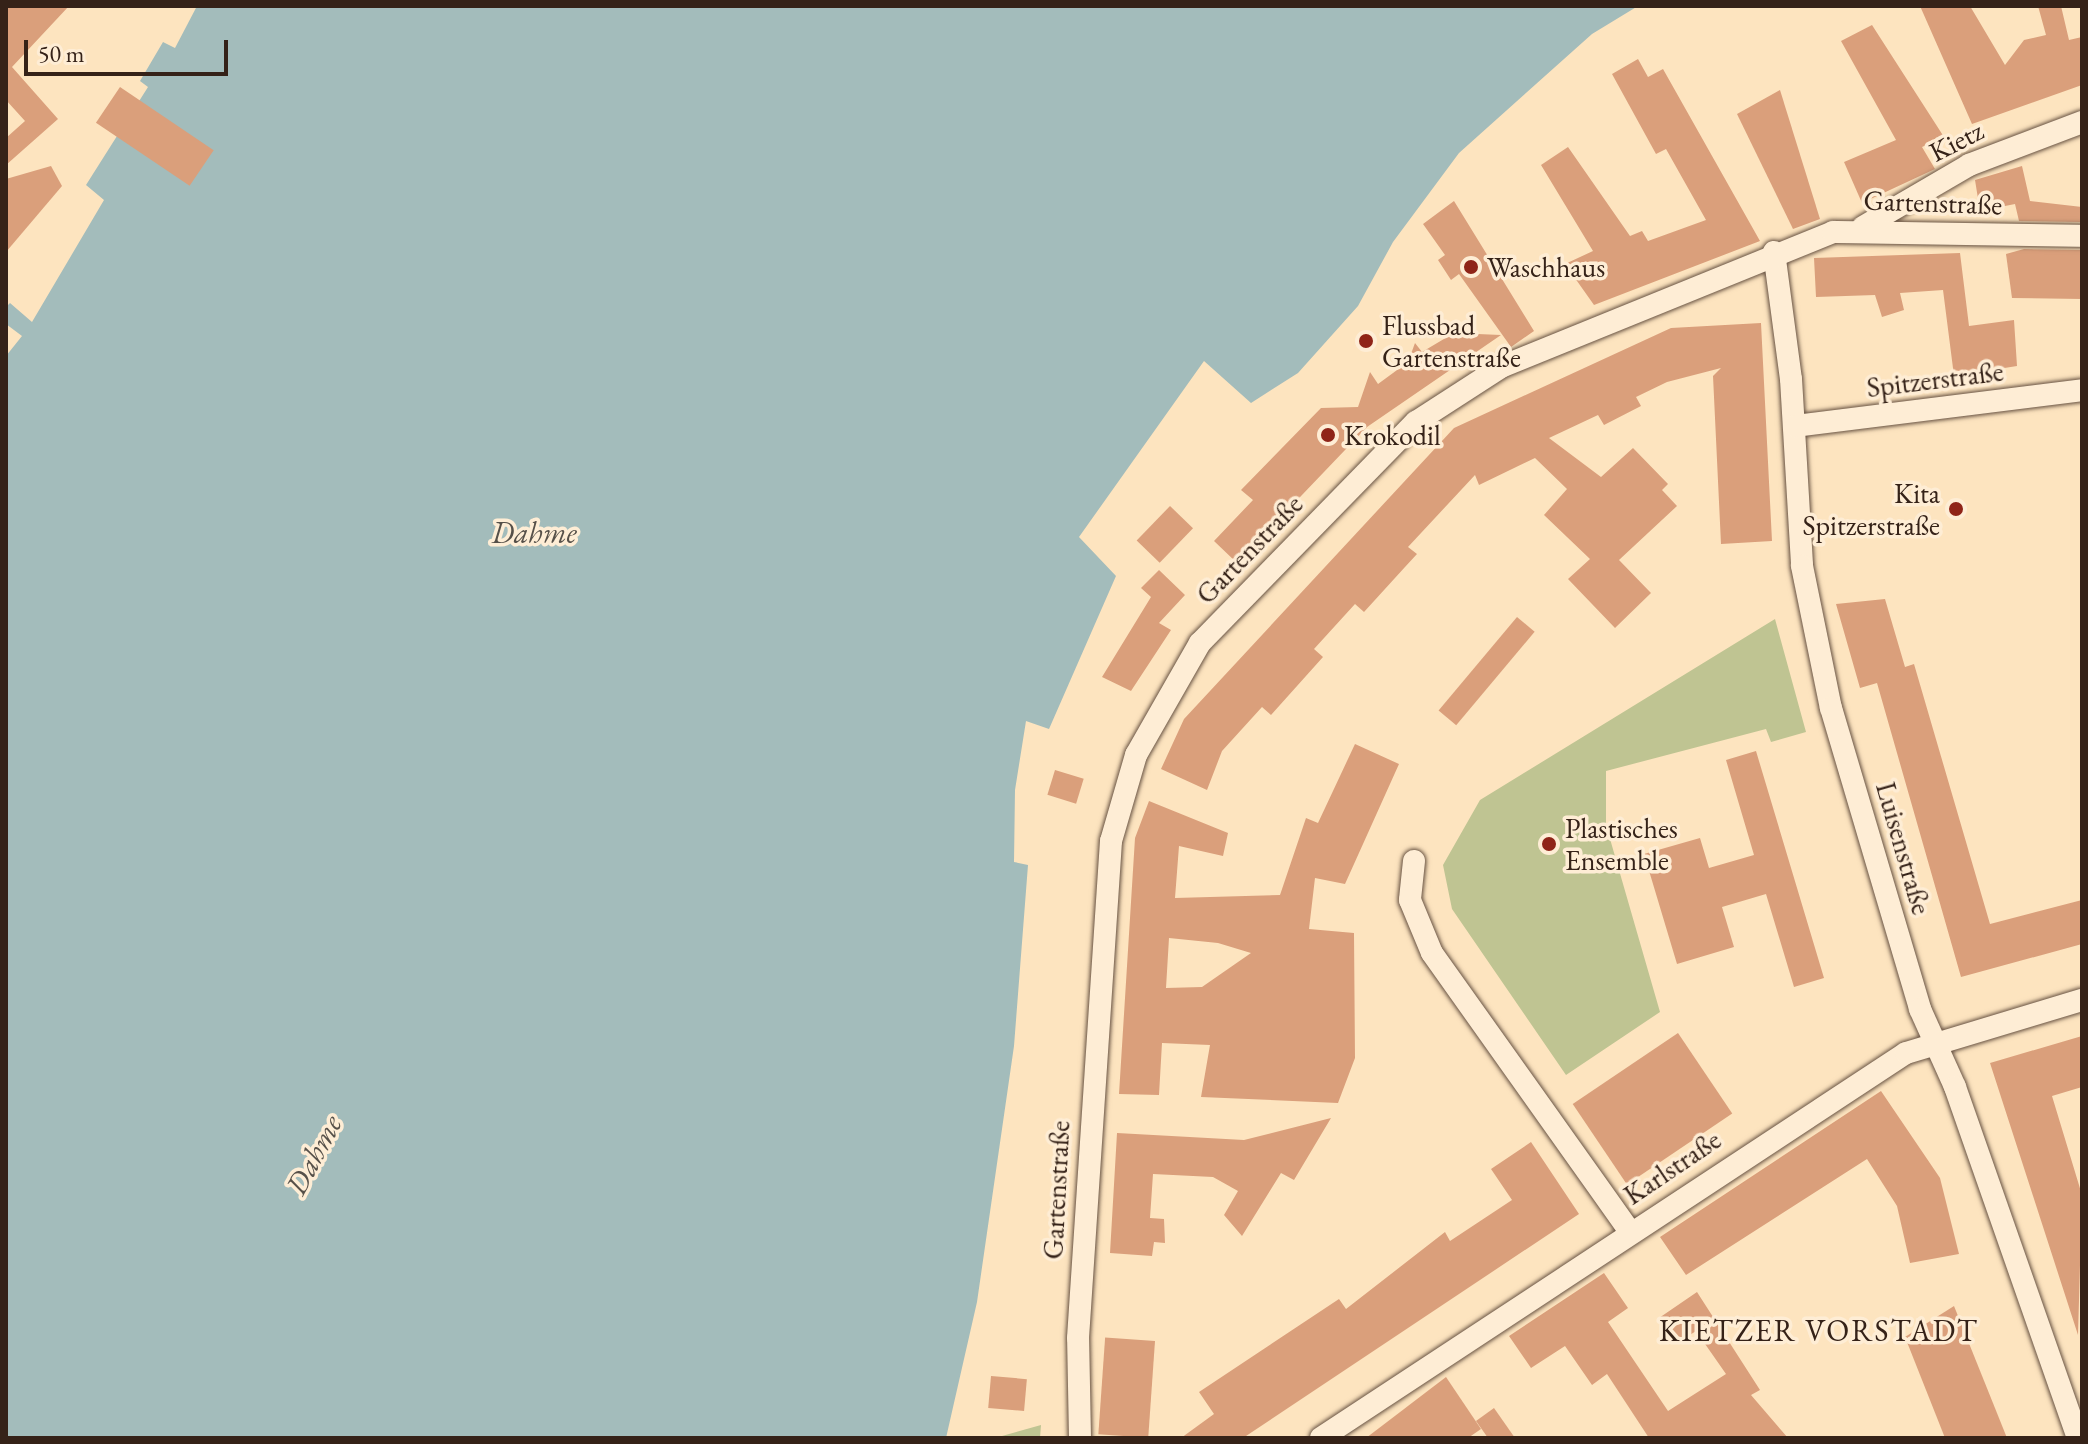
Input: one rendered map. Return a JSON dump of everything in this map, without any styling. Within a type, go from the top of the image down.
[{"type":"street","name":"Kietz","points":[[1863,227],[1969,165],[2082,122]]},
{"type":"street","name":"Gartenstraße","points":[[1080,1438],[1078,1338],[1106,872],[1120,798],[1178,672],[1258,582],[1451,394],[1774,252],[1863,227],[1932,237],[2082,236]]},
{"type":"street","name":"Luisenstraße","points":[[1774,252],[1795,426],[1801,560],[1819,661],[1934,1041],[2078,1438]]},
{"type":"street","name":"Spitzerstraße","points":[[1795,426],[2082,390]]},
{"type":"street","points":[[1414,861],[1410,900],[1432,953],[1630,1232]]},
{"type":"street","name":"Karlstraße","points":[[1321,1438],[1786,1126],[1934,1041],[2082,1000]]},
{"type":"green space","points":[[1775,619],[1806,732],[1771,742],[1766,729],[1606,771],[1606,825],[1660,1012],[1566,1075],[1452,909],[1443,865],[1480,800]]},
{"type":"green space","points":[[1041,1425],[1040,1438],[995,1438]]},
{"type":"water","name":"Dahme","points":[[197,6],[1638,6],[1592,34],[1459,153],[1393,242],[1358,306],[1298,373],[1251,403],[1204,361],[1079,537],[1116,576],[1049,729],[1026,721],[1015,790],[1014,862],[1028,865],[1014,1046],[977,1302],[946,1438],[6,1438],[6,356],[22,336],[6,324],[6,307],[10,303],[32,322],[104,200],[86,185],[148,87],[140,81],[163,42],[175,48]]},
{"type":"building","points":[[6,6],[69,6],[12,67],[58,119],[6,165],[6,138],[25,121],[6,100]]},
{"type":"building","points":[[1920,6],[1970,6],[2005,65],[2024,40],[2046,35],[2038,6],[2061,6],[2069,40],[2082,37],[2082,85],[1972,124]]},
{"type":"building","points":[[1872,25],[1944,137],[1922,147],[1935,169],[1862,203],[1844,162],[1896,140],[1841,41]]},
{"type":"building","points":[[1638,59],[1648,77],[1663,69],[1760,241],[1594,305],[1565,264],[1593,251],[1541,165],[1568,147],[1630,236],[1642,231],[1648,241],[1706,220],[1666,149],[1656,154],[1612,74]]},
{"type":"building","points":[[120,87],[214,150],[190,186],[96,123]]},
{"type":"building","points":[[1780,90],[1820,219],[1793,229],[1737,114]]},
{"type":"building","points":[[51,166],[62,186],[6,252],[6,179]]},
{"type":"building","points":[[2022,166],[2030,201],[2082,207],[2082,222],[2019,221],[2015,204],[1980,211],[1975,180]]},
{"type":"building","name":"Waschhaus","points":[[1454,201],[1534,331],[1511,347],[1459,274],[1451,280],[1438,260],[1445,255],[1423,224]]},
{"type":"building","points":[[2024,249],[2082,250],[2082,299],[2012,298],[2006,254]]},
{"type":"building","points":[[1960,253],[1969,326],[2014,320],[2017,366],[1954,376],[1943,290],[1900,293],[1904,310],[1882,317],[1875,295],[1816,297],[1814,258]]},
{"type":"building","points":[[1761,323],[1772,541],[1721,544],[1713,376],[1721,368],[1667,382],[1636,397],[1641,406],[1604,425],[1598,415],[1549,438],[1601,477],[1633,448],[1668,484],[1662,490],[1677,506],[1619,560],[1651,593],[1615,628],[1568,579],[1590,559],[1544,515],[1567,489],[1535,458],[1479,485],[1475,475],[1408,547],[1417,554],[1364,612],[1355,604],[1314,649],[1323,657],[1271,715],[1262,707],[1222,751],[1207,790],[1161,769],[1184,719],[1454,428],[1671,328]]},
{"type":"building","points":[[1454,333],[1501,335],[1367,427],[1237,563],[1214,541],[1253,500],[1241,490],[1321,408],[1358,407],[1370,372],[1378,384],[1408,362],[1415,343],[1422,352]]},
{"type":"building","points":[[1170,506],[1193,528],[1160,563],[1137,541]]},
{"type":"building","points":[[1159,570],[1185,595],[1159,623],[1171,630],[1131,691],[1102,677],[1151,597],[1141,588]]},
{"type":"building","points":[[1885,599],[1905,667],[1914,664],[1990,924],[2082,900],[2082,944],[1961,977],[1877,683],[1860,688],[1836,604]]},
{"type":"building","points":[[1517,617],[1535,632],[1456,725],[1439,710]]},
{"type":"building","points":[[1355,744],[1399,764],[1345,884],[1315,878],[1309,929],[1354,933],[1355,1058],[1338,1103],[1201,1097],[1210,1045],[1162,1043],[1159,1095],[1119,1094],[1135,838],[1149,801],[1228,833],[1223,856],[1179,846],[1175,898],[1280,895],[1306,818],[1318,823]],"holes":[[[1169,938],[1218,943],[1251,953],[1202,987],[1166,988]]]},
{"type":"building","points":[[1756,751],[1824,978],[1794,987],[1766,894],[1722,907],[1734,947],[1677,964],[1644,854],[1700,838],[1709,868],[1754,855],[1726,760]]},
{"type":"building","points":[[1055,770],[1084,779],[1076,804],[1047,795]]},
{"type":"building","points":[[1678,1033],[1732,1113],[1627,1184],[1573,1104]]},
{"type":"building","points":[[2082,1036],[2082,1087],[2052,1096],[2082,1195],[2078,1335],[1990,1063]]},
{"type":"building","points":[[1881,1091],[1940,1178],[1959,1254],[1910,1263],[1897,1206],[1867,1159],[1686,1275],[1660,1237]]},
{"type":"building","points":[[1331,1118],[1294,1180],[1281,1173],[1242,1236],[1224,1215],[1238,1191],[1213,1177],[1153,1174],[1150,1218],[1164,1219],[1165,1243],[1154,1242],[1152,1256],[1110,1253],[1117,1133],[1244,1140]]},
{"type":"building","points":[[1531,1142],[1579,1214],[1243,1438],[1181,1438],[1214,1414],[1199,1392],[1339,1299],[1346,1309],[1445,1232],[1450,1241],[1512,1200],[1491,1169]]},
{"type":"building","points":[[1604,1273],[1628,1308],[1608,1322],[1668,1411],[1726,1374],[1696,1331],[1676,1344],[1659,1318],[1697,1292],[1760,1390],[1751,1395],[1788,1438],[1649,1438],[1607,1374],[1592,1385],[1565,1346],[1531,1368],[1509,1336]]},
{"type":"building","points":[[1954,1306],[2007,1438],[1945,1438],[1905,1337]]},
{"type":"building","points":[[1105,1338],[1155,1341],[1148,1438],[1098,1434]]},
{"type":"building","points":[[991,1376],[1027,1379],[1024,1411],[988,1408]]},
{"type":"building","points":[[1446,1377],[1481,1429],[1468,1438],[1366,1438]]},
{"type":"building","points":[[1494,1408],[1515,1438],[1488,1438],[1476,1421]]},
{"type":"place","name":"Waschhaus","points":[[1471,267]]},
{"type":"place","name":"Flussbad Gartenstraße","points":[[1366,341]]},
{"type":"place","name":"Krokodil","points":[[1328,435]]},
{"type":"place","name":"Kita Spitzerstraße","points":[[1956,509]]},
{"type":"place","name":"Plastisches Ensemble","points":[[1549,844]]},
{"type":"district","name":"KIETZER VORSTADT","points":[[1819,1331]]}]
